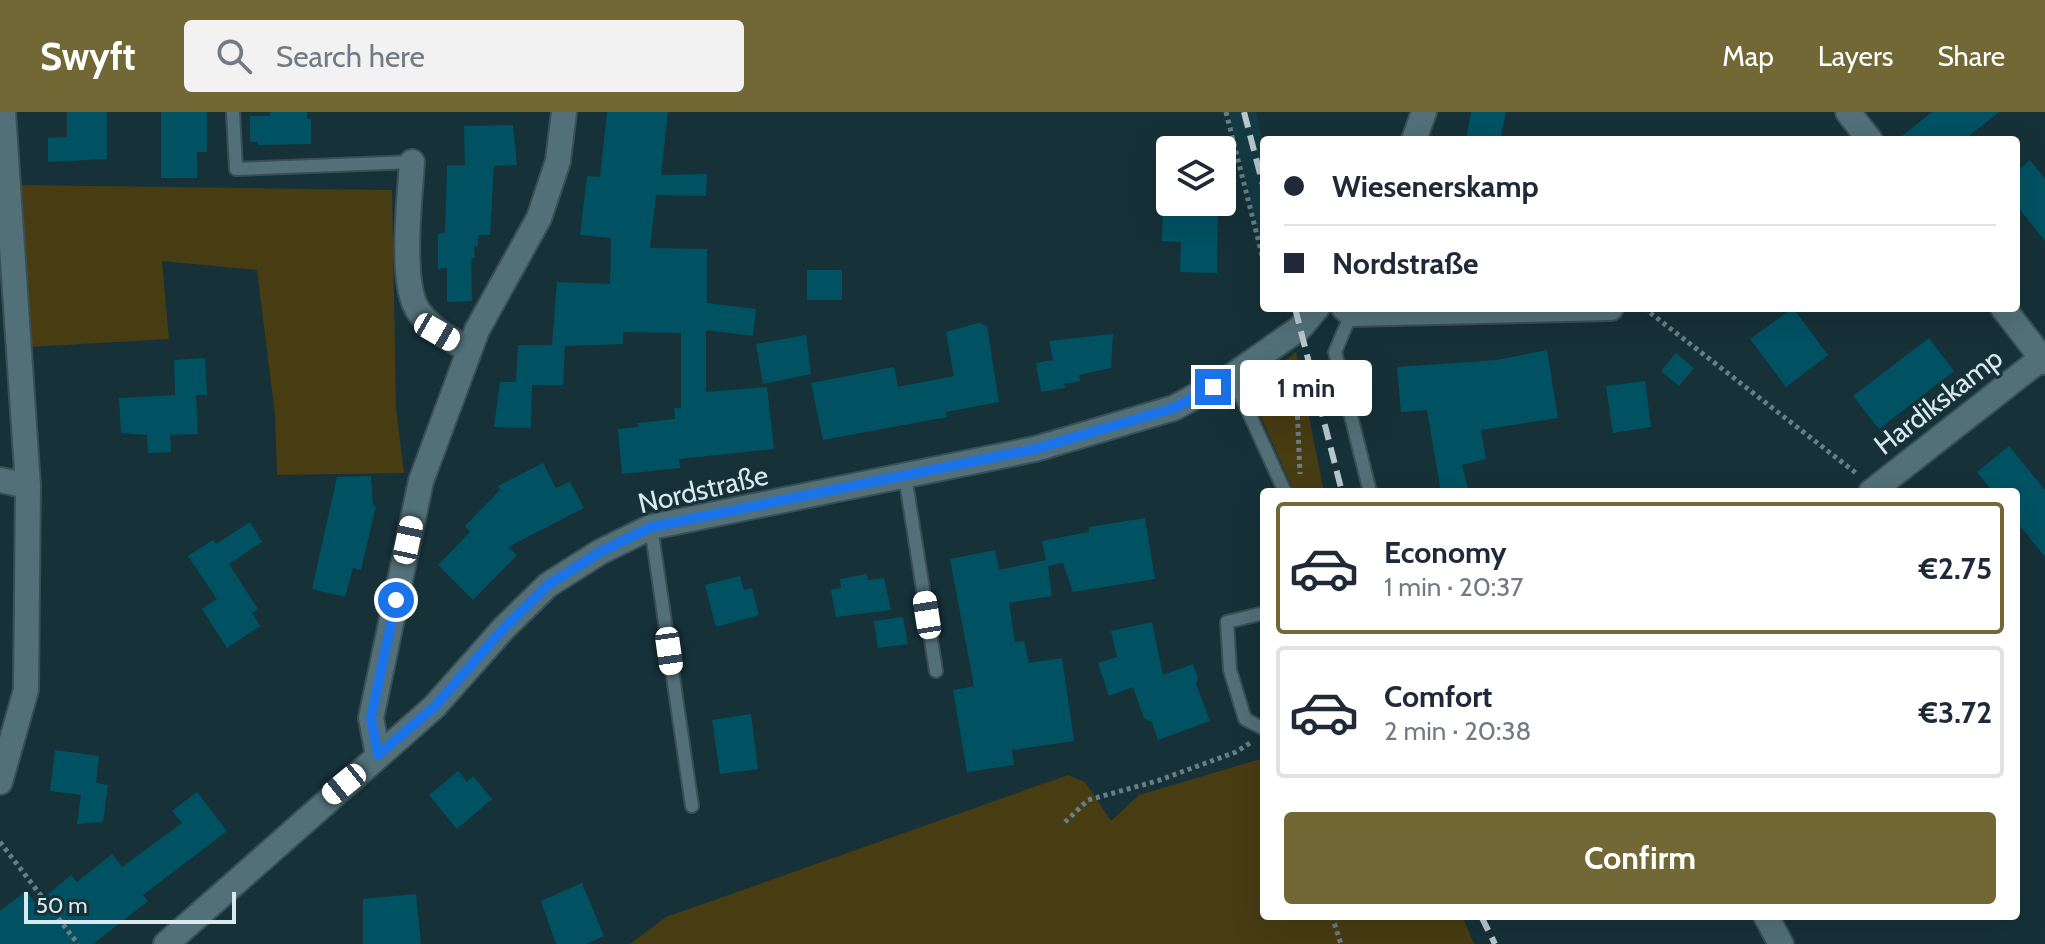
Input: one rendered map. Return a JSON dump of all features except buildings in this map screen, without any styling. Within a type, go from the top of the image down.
[{"type":"street","points":[[0,782],[26,690],[28,486],[2,167],[3,112]]},
{"type":"street","points":[[378,755],[371,718],[421,481],[477,330],[539,218],[558,161],[564,112]]},
{"type":"street","points":[[1415,136],[1424,112]]},
{"type":"street","points":[[1848,112],[1867,136]]},
{"type":"street","points":[[412,162],[407,269],[417,309],[437,332],[469,350]]},
{"type":"street","name":"Nordstraße","points":[[166,944],[434,707],[504,628],[548,585],[600,552],[651,527],[1035,449],[1174,408],[1232,376],[1289,336],[1313,312]]},
{"type":"street","points":[[2006,312],[2043,360]]},
{"type":"street","name":"Hardikskamp","points":[[1876,488],[2043,360]]},
{"type":"street","points":[[0,480],[28,486]]},
{"type":"street","points":[[1768,920],[1781,944]]},
{"type":"lane","points":[[233,112],[236,169],[412,162]]},
{"type":"lane","points":[[1348,312],[1335,352],[1369,488]]},
{"type":"lane","points":[[1232,376],[1283,488]]},
{"type":"lane","points":[[905,476],[936,671]]},
{"type":"lane","points":[[651,527],[692,806]]},
{"type":"lane","points":[[1260,614],[1227,622],[1230,670],[1245,719],[1260,733]]},
{"type":"path","points":[[1226,112],[1260,247]]},
{"type":"path","points":[[1649,312],[1870,488]]},
{"type":"path","points":[[1289,336],[1296,363],[1301,480]]},
{"type":"path","points":[[1065,822],[1088,800],[1157,781],[1236,752],[1260,735]]},
{"type":"path","points":[[0,842],[78,944]]},
{"type":"path","points":[[1333,920],[1341,944]]},
{"type":"shaded area","points":[[1228,112],[1256,112],[1260,136],[1260,241]]},
{"type":"shaded area","points":[[21,185],[392,190],[396,408],[404,473],[277,475],[275,415],[257,270],[162,261],[169,339],[30,347]]},
{"type":"shaded area","points":[[1296,352],[1323,488],[1292,488],[1249,390]]},
{"type":"shaded area","points":[[1260,759],[1260,920],[1464,920],[1474,944],[630,944],[666,917],[1068,775],[1085,782],[1111,821],[1139,795]]},
{"type":"railway","points":[[1244,112],[1260,174]]},
{"type":"railway","points":[[1296,312],[1341,488]]},
{"type":"railway","points":[[1483,920],[1495,944]]},
{"type":"route","points":[[396,600],[371,718],[372,740],[378,755],[434,707],[504,628],[548,585],[600,552],[651,527],[1035,449],[1174,408],[1213,387]]}]
